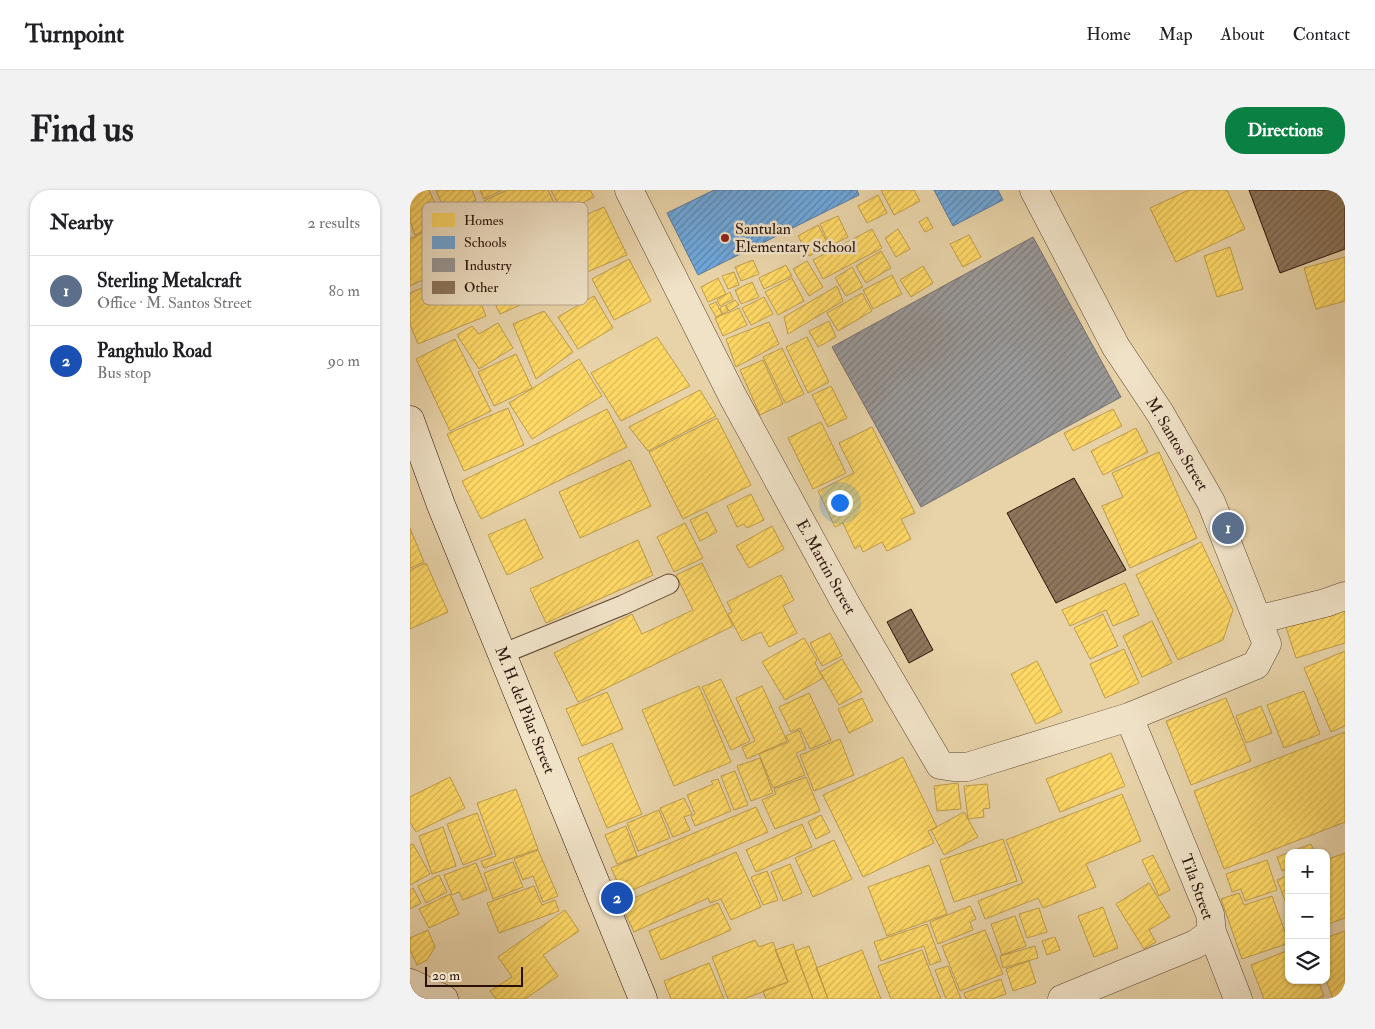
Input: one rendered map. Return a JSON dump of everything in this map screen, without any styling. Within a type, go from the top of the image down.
[{"type":"street","name":"E. Martin Street","points":[[629,190],[734,397],[848,606],[940,765],[967,767],[1129,718]]},
{"type":"street","name":"M. Santos Street","points":[[1034,190],[1116,347],[1160,414],[1211,502],[1267,644],[1256,665],[1129,718]]},
{"type":"street","name":"M. H. del Pilar Street","points":[[410,420],[441,505],[643,999]]},
{"type":"street","points":[[1257,620],[1345,596]]},
{"type":"street","name":"Tila Street","points":[[1062,999],[1196,944],[1212,932],[1210,914],[1129,718]]},
{"type":"street","points":[[1212,932],[1238,999]]},
{"type":"street","points":[[410,984],[444,999]]},
{"type":"lane","points":[[502,654],[623,605],[669,584]]},
{"type":"building: Homes","points":[[410,190],[429,190],[434,202],[422,202],[422,232],[415,235],[410,221]]},
{"type":"building: Homes","points":[[436,190],[472,190],[476,200],[472,202],[441,202]]},
{"type":"building: Homes","points":[[480,190],[502,190],[484,199]]},
{"type":"building: Homes","points":[[507,190],[548,190],[554,202],[484,202]]},
{"type":"building: Homes","points":[[551,190],[590,190],[594,197],[584,202],[557,202]]},
{"type":"building: Homes","points":[[881,190],[914,190],[920,201],[894,215]]},
{"type":"building: Homes","points":[[1189,190],[1227,190],[1245,229],[1176,262],[1150,208]]},
{"type":"building: Homes","points":[[878,195],[887,213],[867,223],[858,206]]},
{"type":"building: Homes","points":[[604,207],[627,255],[588,272],[588,214]]},
{"type":"building: Homes","points":[[838,216],[848,237],[830,246],[820,224]]},
{"type":"building: Homes","points":[[927,217],[933,228],[925,232],[919,222]]},
{"type":"building: Homes","points":[[818,225],[829,246],[809,256],[798,236]]},
{"type":"building: Homes","points":[[872,229],[882,248],[823,279],[813,260]]},
{"type":"building: Homes","points":[[898,229],[910,249],[896,257],[885,238]]},
{"type":"building: Homes","points":[[422,233],[422,280],[410,286],[410,239]]},
{"type":"building: Homes","points":[[969,235],[981,257],[963,267],[950,244]]},
{"type":"building: Homes","points":[[1230,247],[1243,289],[1217,297],[1204,256]]},
{"type":"building: Homes","points":[[881,251],[891,268],[866,283],[856,266]]},
{"type":"building: Homes","points":[[1345,257],[1345,301],[1316,309],[1304,268]]},
{"type":"building: Homes","points":[[629,259],[651,301],[614,320],[592,279]]},
{"type":"building: Homes","points":[[753,260],[759,274],[741,281],[735,267]]},
{"type":"building: Homes","points":[[807,261],[823,287],[809,296],[793,269]]},
{"type":"building: Homes","points":[[786,265],[792,276],[764,289],[759,278]]},
{"type":"building: Homes","points":[[923,266],[933,283],[911,297],[900,280]]},
{"type":"building: Homes","points":[[852,267],[863,287],[846,296],[835,278]]},
{"type":"building: Homes","points":[[734,272],[739,285],[728,289],[722,276]]},
{"type":"building: Homes","points":[[892,275],[902,294],[873,309],[863,290]]},
{"type":"building: Homes","points":[[718,278],[726,294],[708,302],[701,287]]},
{"type":"building: Homes","points":[[792,278],[804,301],[778,315],[765,292]]},
{"type":"building: Homes","points":[[752,282],[759,297],[741,304],[735,290]]},
{"type":"building: Homes","points":[[837,286],[843,301],[788,334],[784,317]]},
{"type":"building: Homes","points":[[422,288],[422,305],[482,305],[486,316],[418,344],[410,324],[410,293]]},
{"type":"building: Homes","points":[[730,292],[733,299],[720,306],[717,300]]},
{"type":"building: Homes","points":[[862,293],[872,311],[838,331],[827,313]]},
{"type":"building: Homes","points":[[594,296],[613,328],[578,349],[558,317],[579,305],[588,305],[588,300]]},
{"type":"building: Homes","points":[[764,297],[773,314],[751,325],[742,308]]},
{"type":"building: Homes","points":[[735,300],[739,305],[729,311],[726,305]]},
{"type":"building: Homes","points":[[716,302],[722,314],[716,317],[709,305]]},
{"type":"building: Homes","points":[[496,305],[520,305],[500,314]]},
{"type":"building: Homes","points":[[725,305],[728,311],[722,314],[720,308]]},
{"type":"building: Homes","points":[[739,308],[747,325],[723,336],[715,318]]},
{"type":"building: Homes","points":[[544,311],[573,352],[536,379],[513,324]]},
{"type":"building: Homes","points":[[829,321],[836,337],[818,347],[809,331]]},
{"type":"building: Homes","points":[[769,322],[779,344],[736,367],[726,339]]},
{"type":"building: Homes","points":[[498,323],[513,348],[479,369],[457,335],[472,326],[479,334]]},
{"type":"building: Homes","points":[[657,337],[690,386],[621,421],[591,373]]},
{"type":"building: Homes","points":[[807,337],[829,382],[808,393],[786,347]]},
{"type":"building: Homes","points":[[455,339],[491,411],[450,431],[416,359]]},
{"type":"building: Homes","points":[[782,348],[804,394],[785,403],[763,357]]},
{"type":"building: Homes","points":[[516,354],[532,388],[494,406],[478,372]]},
{"type":"building: Homes","points":[[579,359],[602,396],[532,439],[509,403]]},
{"type":"building: Homes","points":[[763,360],[783,404],[760,415],[740,370]]},
{"type":"building: Homes","points":[[831,386],[847,418],[828,427],[812,395]]},
{"type":"building: Homes","points":[[700,390],[716,416],[648,451],[629,427]]},
{"type":"building: Homes","points":[[508,408],[524,445],[464,471],[447,434]]},
{"type":"building: Homes","points":[[607,409],[627,447],[481,519],[462,481]]},
{"type":"building: Homes","points":[[1113,409],[1122,426],[1073,451],[1064,433]]},
{"type":"building: Homes","points":[[717,418],[751,485],[683,519],[649,452]]},
{"type":"building: Homes","points":[[821,422],[846,473],[813,489],[788,438]]},
{"type":"building: Homes","points":[[872,427],[915,513],[901,519],[911,539],[887,551],[882,542],[863,552],[860,545],[855,549],[843,523],[835,527],[818,491],[854,473],[839,443]]},
{"type":"building: Homes","points":[[1136,428],[1148,452],[1103,475],[1091,451]]},
{"type":"building: Homes","points":[[1159,452],[1197,538],[1130,568],[1102,506],[1123,497],[1112,473]]},
{"type":"building: Homes","points":[[630,460],[651,506],[580,538],[559,492]]},
{"type":"building: Homes","points":[[751,494],[764,520],[747,528],[744,524],[737,527],[727,506]]},
{"type":"building: Homes","points":[[707,512],[717,532],[700,541],[690,520]]},
{"type":"building: Homes","points":[[525,519],[543,558],[507,575],[488,535]]},
{"type":"building: Homes","points":[[685,523],[703,558],[674,572],[657,537]]},
{"type":"building: Homes","points":[[772,526],[784,549],[749,568],[736,546]]},
{"type":"building: Homes","points":[[410,528],[424,562],[410,568]]},
{"type":"building: Homes","points":[[638,540],[653,575],[546,623],[530,589]]},
{"type":"building: Homes","points":[[1201,542],[1233,610],[1223,640],[1178,660],[1136,575]]},
{"type":"building: Homes","points":[[426,563],[448,612],[410,629],[410,570]]},
{"type":"building: Homes","points":[[702,563],[733,626],[578,702],[554,653],[632,614],[642,634],[693,610],[676,575]]},
{"type":"building: Homes","points":[[781,575],[794,600],[783,606],[797,633],[769,647],[761,632],[742,641],[728,614],[732,612],[727,602]]},
{"type":"building: Homes","points":[[1125,583],[1139,615],[1113,626],[1106,610],[1070,626],[1062,610]]},
{"type":"building: Homes","points":[[1345,598],[1345,643],[1296,658],[1283,618]]},
{"type":"building: Homes","points":[[1103,614],[1118,646],[1090,659],[1074,628]]},
{"type":"building: Homes","points":[[1152,621],[1172,663],[1142,677],[1123,636]]},
{"type":"building: Homes","points":[[830,633],[842,656],[822,666],[810,643]]},
{"type":"building: Homes","points":[[804,638],[817,660],[815,663],[823,678],[785,700],[762,662]]},
{"type":"building: Homes","points":[[1124,649],[1139,683],[1105,698],[1090,664]]},
{"type":"building: Homes","points":[[1345,651],[1345,726],[1331,732],[1304,668]]},
{"type":"building: Homes","points":[[842,659],[862,692],[839,705],[820,672]]},
{"type":"building: Homes","points":[[1037,661],[1062,712],[1036,724],[1011,674]]},
{"type":"building: Homes","points":[[721,679],[750,741],[731,750],[702,687]]},
{"type":"building: Homes","points":[[699,686],[731,762],[674,786],[642,710]]},
{"type":"building: Homes","points":[[762,686],[787,741],[747,759],[742,747],[755,741],[736,698]]},
{"type":"building: Homes","points":[[1304,691],[1320,734],[1284,748],[1267,705]]},
{"type":"building: Homes","points":[[607,692],[623,729],[582,746],[566,709]]},
{"type":"building: Homes","points":[[809,693],[831,740],[810,749],[800,728],[791,732],[779,707]]},
{"type":"building: Homes","points":[[862,698],[873,721],[849,733],[838,709]]},
{"type":"building: Homes","points":[[1226,698],[1251,761],[1191,785],[1166,721]]},
{"type":"building: Homes","points":[[1261,706],[1272,733],[1246,743],[1236,716]]},
{"type":"building: Homes","points":[[799,730],[806,749],[796,753],[805,775],[773,788],[759,754],[789,742],[786,736]]},
{"type":"building: Homes","points":[[1345,732],[1345,822],[1224,869],[1194,791]]},
{"type":"building: Homes","points":[[840,739],[854,775],[814,791],[800,755]]},
{"type":"building: Homes","points":[[612,743],[642,814],[607,828],[578,758]]},
{"type":"building: Homes","points":[[1111,753],[1125,786],[1060,812],[1046,779]]},
{"type":"building: Homes","points":[[903,757],[937,827],[928,831],[934,843],[863,877],[823,795]]},
{"type":"building: Homes","points":[[760,758],[773,793],[751,801],[737,766]]},
{"type":"building: Homes","points":[[735,771],[748,805],[734,810],[721,776]]},
{"type":"building: Homes","points":[[450,777],[465,808],[416,832],[410,822],[410,797]]},
{"type":"building: Homes","points":[[806,777],[820,811],[775,829],[762,800],[776,794],[774,789]]},
{"type":"building: Homes","points":[[718,779],[731,811],[695,826],[691,816],[695,814],[687,795],[713,784],[711,781]]},
{"type":"building: Homes","points":[[958,783],[961,809],[937,811],[934,786]]},
{"type":"building: Homes","points":[[987,784],[990,808],[983,809],[984,817],[968,819],[964,786]]},
{"type":"building: Homes","points":[[516,789],[538,849],[484,868],[481,861],[496,856],[477,803]]},
{"type":"building: Homes","points":[[1122,794],[1141,841],[1086,864],[1096,887],[1043,908],[1038,898],[985,919],[978,901],[1023,883],[1006,840]]},
{"type":"building: Homes","points":[[684,798],[692,814],[684,817],[690,830],[673,837],[660,808]]},
{"type":"building: Homes","points":[[756,807],[768,832],[623,894],[611,868]]},
{"type":"building: Homes","points":[[659,810],[670,838],[638,851],[627,823]]},
{"type":"building: Homes","points":[[964,812],[978,837],[944,855],[931,830]]},
{"type":"building: Homes","points":[[477,813],[492,854],[463,865],[447,824]]},
{"type":"building: Homes","points":[[821,815],[830,832],[816,839],[808,822]]},
{"type":"building: Homes","points":[[802,824],[812,847],[756,872],[746,850]]},
{"type":"building: Homes","points":[[626,826],[637,856],[617,864],[605,835]]},
{"type":"building: Homes","points":[[443,827],[456,866],[432,874],[419,836]]},
{"type":"building: Homes","points":[[1003,839],[1017,881],[954,902],[940,860]]},
{"type":"building: Homes","points":[[834,840],[852,879],[813,897],[795,858]]},
{"type":"building: Homes","points":[[413,844],[430,874],[410,885],[410,845]]},
{"type":"building: Homes","points":[[1311,844],[1313,849],[1298,849]]},
{"type":"building: Homes","points":[[538,850],[558,896],[543,902],[533,876],[523,880],[514,859]]},
{"type":"building: Homes","points":[[736,852],[761,907],[731,920],[721,899],[710,903],[708,898],[634,932],[621,904]]},
{"type":"building: Homes","points":[[1345,853],[1345,918],[1330,924],[1330,894],[1330,859]]},
{"type":"building: Homes","points":[[1285,854],[1285,870],[1282,871],[1277,857]]},
{"type":"building: Homes","points":[[1153,855],[1170,890],[1159,896],[1142,860]]},
{"type":"building: Homes","points":[[1267,860],[1277,890],[1245,901],[1241,889],[1232,892],[1226,874]]},
{"type":"building: Homes","points":[[513,862],[523,887],[493,899],[484,873]]},
{"type":"building: Homes","points":[[476,863],[487,890],[463,900],[459,892],[452,895],[444,875]]},
{"type":"building: Homes","points":[[790,864],[802,893],[783,901],[771,872]]},
{"type":"building: Homes","points":[[929,865],[947,914],[887,936],[868,887]]},
{"type":"building: Homes","points":[[767,871],[778,900],[763,905],[751,877]]},
{"type":"building: Homes","points":[[439,875],[447,892],[426,903],[418,886]]},
{"type":"building: Homes","points":[[1285,877],[1285,900],[1277,880]]},
{"type":"building: Homes","points":[[1149,883],[1170,917],[1149,930],[1156,942],[1144,949],[1116,904]]},
{"type":"building: Homes","points":[[534,886],[542,905],[555,900],[559,911],[499,933],[487,903]]},
{"type":"building: Homes","points":[[413,888],[421,903],[410,909],[410,890]]},
{"type":"building: Homes","points":[[1239,893],[1244,905],[1272,896],[1285,932],[1285,944],[1242,959],[1221,899]]},
{"type":"building: Homes","points":[[450,894],[459,914],[429,928],[419,909]]},
{"type":"building: Homes","points":[[718,903],[731,930],[661,960],[649,931]]},
{"type":"building: Homes","points":[[970,906],[976,919],[970,922],[973,930],[938,944],[930,922]]},
{"type":"building: Homes","points":[[1103,907],[1118,948],[1094,957],[1078,916]]},
{"type":"building: Homes","points":[[1039,908],[1047,932],[1027,938],[1019,914]]},
{"type":"building: Homes","points":[[565,910],[579,931],[543,955],[558,976],[525,999],[496,999],[490,991],[512,977],[498,957]]},
{"type":"building: Homes","points":[[1015,916],[1026,946],[1002,955],[991,924]]},
{"type":"building: Homes","points":[[927,924],[941,961],[930,965],[924,946],[881,961],[874,942]]},
{"type":"building: Homes","points":[[428,930],[435,947],[427,960],[417,965],[410,950],[410,938]]},
{"type":"building: Homes","points":[[985,930],[1003,974],[960,991],[942,946]]},
{"type":"building: Homes","points":[[1345,931],[1345,999],[1333,999],[1327,984],[1330,984],[1330,937]]},
{"type":"building: Homes","points":[[1055,937],[1060,950],[1047,955],[1042,941]]},
{"type":"building: Homes","points":[[755,940],[759,947],[773,942],[788,982],[744,999],[728,999],[712,957]]},
{"type":"building: Homes","points":[[793,944],[813,999],[766,999],[763,991],[788,982],[775,950]]},
{"type":"building: Homes","points":[[809,946],[828,999],[813,999],[795,951]]},
{"type":"building: Homes","points":[[1035,946],[1038,958],[1003,968],[1000,956]]},
{"type":"building: Homes","points":[[862,950],[881,999],[828,999],[816,968]]},
{"type":"building: Homes","points":[[922,950],[941,999],[891,999],[878,966]]},
{"type":"building: Homes","points":[[1285,952],[1285,984],[1320,984],[1324,996],[1317,999],[1264,999],[1251,965]]},
{"type":"building: Homes","points":[[1029,961],[1036,983],[1013,991],[1006,969]]},
{"type":"building: Homes","points":[[709,963],[724,999],[671,999],[664,981]]},
{"type":"building: Homes","points":[[948,966],[961,999],[946,999],[935,970]]},
{"type":"building: Homes","points":[[1001,979],[1006,994],[992,999],[966,999],[964,993]]},
{"type":"building: Schools","name":"Santulan Elementary School","points":[[714,190],[857,190],[859,195],[698,275],[667,213]]},
{"type":"building: Schools","points":[[934,190],[998,190],[1003,200],[953,226]]},
{"type":"building: Industry","points":[[1033,237],[1121,397],[921,507],[832,347]]},
{"type":"building: Other","points":[[1249,190],[1345,190],[1345,249],[1280,273]]},
{"type":"building: Other","points":[[1074,478],[1126,570],[1056,603],[1007,513]]},
{"type":"building: Other","points":[[911,609],[933,650],[909,663],[887,622]]},
{"type":"place","name":"Santulan Elementary School","points":[[725,238]]},
{"type":"place","name":"Sterling Metalcraft","points":[[1228,528]]},
{"type":"place","name":"Panghulo Road","points":[[617,898]]}]
